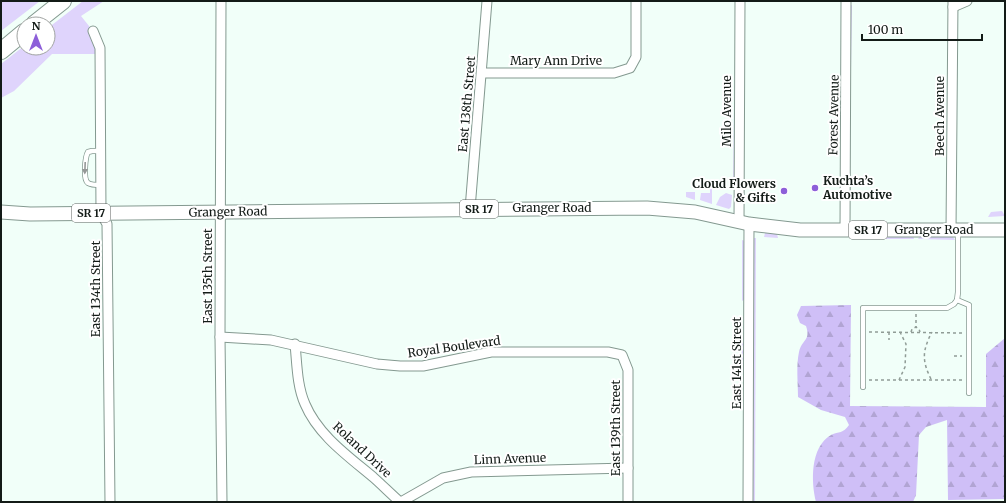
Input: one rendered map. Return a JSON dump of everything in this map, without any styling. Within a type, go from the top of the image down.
[{"type":"highway","points":[[44,16],[63,1]]},
{"type":"highway","points":[[1,51],[16,39]]},
{"type":"main road","name":"Granger Road","points":[[1,212],[30,214],[656,208],[695,212],[744,223],[795,229],[1005,230]]},
{"type":"street","name":"East 135th Street","points":[[221,1],[220,337],[222,502]]},
{"type":"street","name":"East 138th Street","points":[[470,209],[488,1]]},
{"type":"street","name":"Mary Ann Drive","points":[[482,72],[614,72],[630,68],[636,57],[636,1]]},
{"type":"street","name":"Milo Avenue","points":[[740,1],[744,223]]},
{"type":"street","name":"Forest Avenue","points":[[845,230],[846,1]]},
{"type":"street","points":[[953,4],[967,1]]},
{"type":"street","name":"Beech Avenue","points":[[953,4],[955,230]]},
{"type":"street","name":"East 134th Street","points":[[92,31],[100,48],[101,213],[107,224],[110,502]]},
{"type":"street","name":"East 141st Street","points":[[744,223],[748,502]]},
{"type":"street","name":"Royal Boulevard","points":[[220,337],[271,340],[295,344],[377,364],[400,366],[423,366],[491,352],[608,352],[622,355]]},
{"type":"street","name":"Roland Drive","points":[[295,344],[298,381],[305,404],[315,423],[352,461],[374,478],[400,502]]},
{"type":"street","name":"East 139th Street","points":[[622,355],[628,370],[628,502]]},
{"type":"street","name":"Linn Avenue","points":[[400,502],[443,478],[471,472],[628,468]]},
{"type":"lane","points":[[101,151],[88,152],[86,156],[85,178],[86,182],[90,184],[101,185]]},
{"type":"lane","points":[[863,387],[863,308],[947,308],[954,304],[957,300],[958,292],[955,230]]},
{"type":"lane","points":[[957,300],[969,305],[969,393]]},
{"type":"path","points":[[916,308],[916,327],[920,332]]},
{"type":"path","points":[[911,332],[912,329],[916,327]]},
{"type":"path","points":[[863,332],[969,333]]},
{"type":"path","points":[[889,332],[889,340]]},
{"type":"path","points":[[899,380],[905,367],[906,344],[900,332]]},
{"type":"path","points":[[932,332],[926,345],[925,366],[932,380]]},
{"type":"path","points":[[954,356],[969,356]]},
{"type":"path","points":[[863,380],[969,380]]},
{"type":"shaded area","points":[[1,1],[40,1],[20,16],[16,16],[16,19],[1,31]]},
{"type":"shaded area","points":[[83,1],[104,1],[81,16],[93,31],[100,54],[56,54],[56,22]]},
{"type":"shaded area","points":[[852,5],[851,68],[850,6]]},
{"type":"shaded area","points":[[16,52],[16,56],[50,56],[14,91],[1,98],[1,64]]},
{"type":"shaded area","points":[[734,106],[735,189],[733,189]]},
{"type":"shaded area","points":[[710,188],[712,188],[712,204],[700,200],[701,193],[710,193]]},
{"type":"shaded area","points":[[686,192],[695,192],[695,200],[686,197]]},
{"type":"shaded area","points":[[726,193],[732,195],[731,207],[729,209],[716,205],[720,197]]},
{"type":"shaded area","points":[[1002,211],[1005,216],[988,217],[991,212]]},
{"type":"shaded area","points":[[765,233],[777,234],[778,238],[764,237]]},
{"type":"shaded area","points":[[913,235],[914,239],[879,239],[879,236]]},
{"type":"shaded area","points":[[920,236],[953,237],[955,240],[918,239]]},
{"type":"shaded area","points":[[754,238],[756,238],[755,502],[752,502]]},
{"type":"shaded area","points":[[742,240],[745,241],[745,299],[742,301]]},
{"type":"shaded area","points":[[742,341],[744,342],[744,372],[741,374]]},
{"type":"green space","points":[[851,305],[850,406],[986,407],[986,354],[1005,338],[1005,499],[948,500],[947,420],[926,427],[919,435],[916,495],[913,502],[816,502],[813,475],[819,448],[831,435],[843,431],[849,425],[845,417],[821,410],[798,397],[798,357],[800,348],[807,337],[807,331],[806,326],[800,323],[797,315],[801,306]]},
{"type":"place","name":"Kuchta’s Automotive","points":[[815,188]]},
{"type":"place","name":"Cloud Flowers & Gifts","points":[[784,191]]}]
